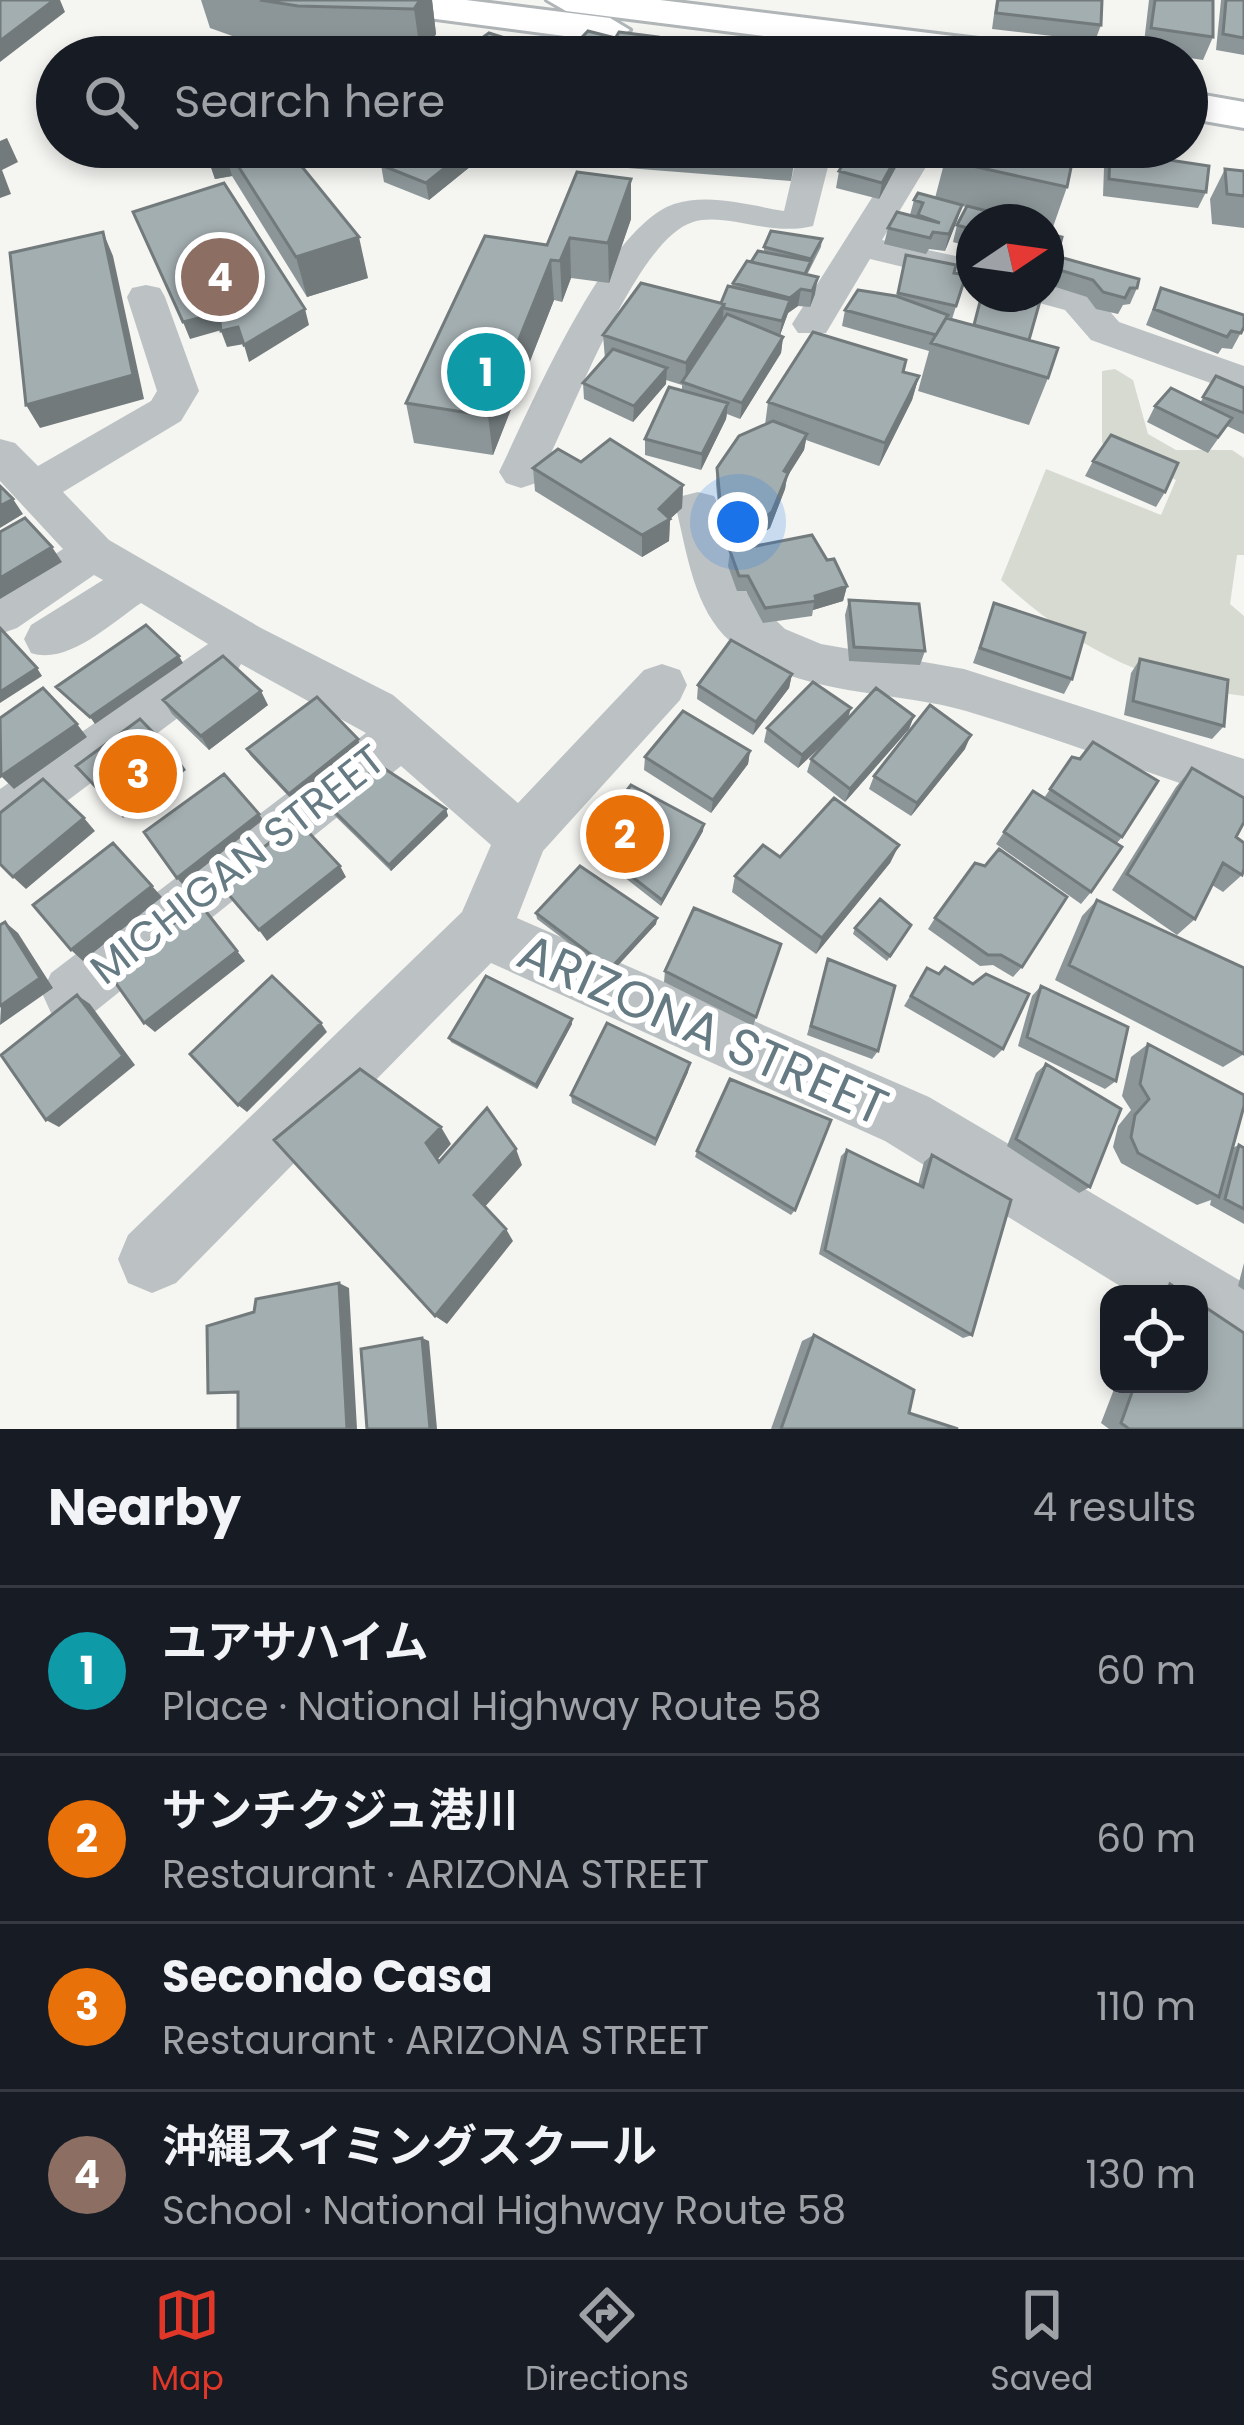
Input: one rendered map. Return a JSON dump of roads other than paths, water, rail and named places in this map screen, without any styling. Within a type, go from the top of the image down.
[{"type":"highway","points":[[375,0],[657,36]]},
{"type":"highway","points":[[566,0],[857,36]]},
{"type":"highway","points":[[1208,81],[1244,87]]},
{"type":"highway","points":[[1208,109],[1244,115]]},
{"type":"street","points":[[521,472],[593,321],[653,231],[682,213],[784,222],[800,218],[811,168]]},
{"type":"street","points":[[812,324],[908,168]]},
{"type":"street","points":[[861,246],[956,268]]},
{"type":"street","points":[[146,297],[178,391],[166,411],[10,471],[93,552],[244,642],[375,710],[522,836]]},
{"type":"street","points":[[1064,297],[1078,301],[1105,331],[1244,381]]},
{"type":"street","points":[[698,508],[727,603],[746,627],[779,647],[826,664],[958,688],[1244,782]]},
{"type":"street","points":[[0,615],[93,552]]},
{"type":"street","points":[[48,639],[140,580]]},
{"type":"street","points":[[0,820],[244,642]]},
{"type":"street","points":[[483,931],[522,836],[662,685]]},
{"type":"street","name":"MICHIGAN STREET","points":[[72,993],[402,735]]},
{"type":"street","name":"ARIZONA STREET","points":[[152,1259],[483,931],[907,1119],[1183,1285]]},
{"type":"street","name":"ARIZONA STREET","points":[[1208,1300],[1244,1322]]},
{"type":"place","name":"沖縄スイミングスクール","points":[[220,277]]},
{"type":"place","name":"ユアサハイム","points":[[486,372]]},
{"type":"place","name":"Secondo Casa","points":[[138,774]]},
{"type":"place","name":"サンチクジュ港川","points":[[625,834]]}]
